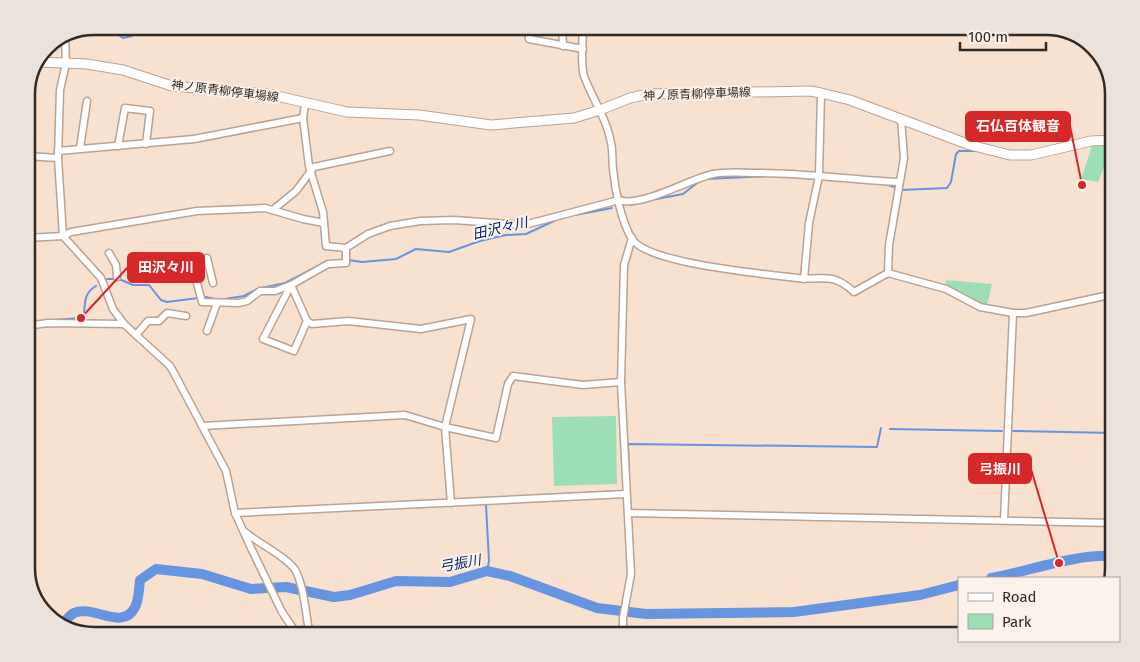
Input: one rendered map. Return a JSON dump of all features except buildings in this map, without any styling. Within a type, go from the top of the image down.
[{"type":"main road","name":"神ノ原青柳停車場線","points":[[44,62],[123,70],[172,86],[268,94],[305,104],[348,112],[419,115],[491,125],[574,118],[630,98],[648,94],[810,91],[850,100],[970,145],[1010,154],[1031,154],[1090,141],[1105,140]]},
{"type":"street","points":[[529,35],[529,38],[583,49]]},
{"type":"street","points":[[562,35],[562,46]]},
{"type":"street","points":[[583,35],[584,75],[600,110],[611,142],[613,172],[619,200],[632,238],[638,244],[657,253],[729,270],[804,278],[831,277],[854,292],[888,272],[946,289],[980,307],[1013,313],[1043,310],[1105,296]]},
{"type":"street","points":[[64,43],[66,63],[60,90],[58,155],[63,236],[101,278],[113,309],[124,324],[170,366],[226,471],[234,512],[282,612],[292,627]]},
{"type":"street","points":[[804,278],[809,224],[819,178],[821,93]]},
{"type":"street","points":[[80,148],[87,101]]},
{"type":"street","points":[[305,104],[304,118],[310,172],[323,212],[326,246],[346,248],[368,234],[400,224],[439,220],[524,225],[619,200],[624,202],[653,196],[712,174],[805,173],[819,178],[899,183]]},
{"type":"street","points":[[118,146],[125,108],[150,111],[146,144]]},
{"type":"street","points":[[35,156],[58,155],[80,148],[194,139],[304,118]]},
{"type":"street","points":[[888,272],[897,192],[904,158],[901,119]]},
{"type":"street","points":[[274,209],[296,191],[314,167],[390,150]]},
{"type":"street","points":[[35,238],[63,236],[71,232],[197,210],[274,209],[302,220],[324,223]]},
{"type":"street","points":[[623,627],[631,574],[621,382],[624,265],[632,238]]},
{"type":"street","points":[[193,268],[202,302],[239,303],[247,301],[260,291],[274,291],[291,285],[328,264],[346,259],[346,248]]},
{"type":"street","points":[[109,253],[116,265],[117,276]]},
{"type":"street","points":[[207,258],[213,283]]},
{"type":"street","points":[[291,285],[307,321],[312,324],[348,321],[421,329],[471,319],[445,427],[452,503]]},
{"type":"street","points":[[291,285],[263,338],[294,351],[307,321]]},
{"type":"street","points":[[207,331],[217,303]]},
{"type":"street","points":[[136,335],[148,321],[159,321],[167,313],[186,316]]},
{"type":"street","points":[[1004,520],[1013,313]]},
{"type":"street","points":[[35,325],[48,323],[124,324]]},
{"type":"street","points":[[202,426],[405,415],[445,427],[496,438],[508,384],[513,376],[583,385],[621,382]]},
{"type":"street","points":[[234,512],[626,494]]},
{"type":"street","points":[[628,514],[1105,523]]},
{"type":"street","points":[[242,529],[257,542],[292,566],[297,574],[309,627]]},
{"type":"green space","points":[[1105,144],[1105,168],[1098,182],[1081,179],[1092,146]]},
{"type":"green space","points":[[947,280],[992,284],[988,302],[984,307],[943,286]]},
{"type":"green space","points":[[616,416],[617,484],[554,486],[552,417]]},
{"type":"waterway","points":[[119,35],[123,38],[133,35]]},
{"type":"waterway","name":"田沢々川","points":[[901,190],[947,188],[951,182],[956,154],[959,151],[978,151]]},
{"type":"waterway","name":"田沢々川","points":[[705,179],[768,176]]},
{"type":"waterway","name":"田沢々川","points":[[646,201],[683,194],[701,180]]},
{"type":"waterway","name":"田沢々川","points":[[885,184],[897,188]]},
{"type":"waterway","name":"田沢々川","points":[[575,215],[612,208]]},
{"type":"waterway","name":"田沢々川","points":[[348,260],[362,262],[396,259],[416,249],[449,252],[480,241],[506,235],[526,234],[556,220]]},
{"type":"waterway","name":"田沢々川","points":[[107,279],[119,279],[133,285],[149,285],[161,300],[167,302],[206,297],[218,300],[244,296],[257,289],[285,283],[324,263],[344,260]]},
{"type":"waterway","name":"田沢々川","points":[[35,321],[81,318],[84,315],[87,295],[96,286]]},
{"type":"waterway","points":[[629,475],[628,444],[877,447],[881,428]]},
{"type":"waterway","points":[[890,429],[1002,431]]},
{"type":"waterway","points":[[1013,431],[1105,433]]},
{"type":"waterway","points":[[486,498],[620,491]]},
{"type":"waterway","points":[[486,505],[489,561],[487,571]]},
{"type":"waterway","name":"弓振川","points":[[996,577],[1068,560],[1105,556]]},
{"type":"waterway","name":"弓振川","points":[[67,620],[72,614],[82,611],[115,618],[130,614],[137,601],[140,580],[156,569],[202,574],[251,589],[286,587],[334,597],[350,595],[396,581],[450,582],[487,571],[510,576],[597,608],[646,614],[794,612],[920,595],[958,585]]},
{"type":"place","name":"石仏百体観音","points":[[1082,185]]},
{"type":"place","name":"田沢々川","points":[[81,318]]},
{"type":"place","name":"弓振川","points":[[1059,563]]}]
